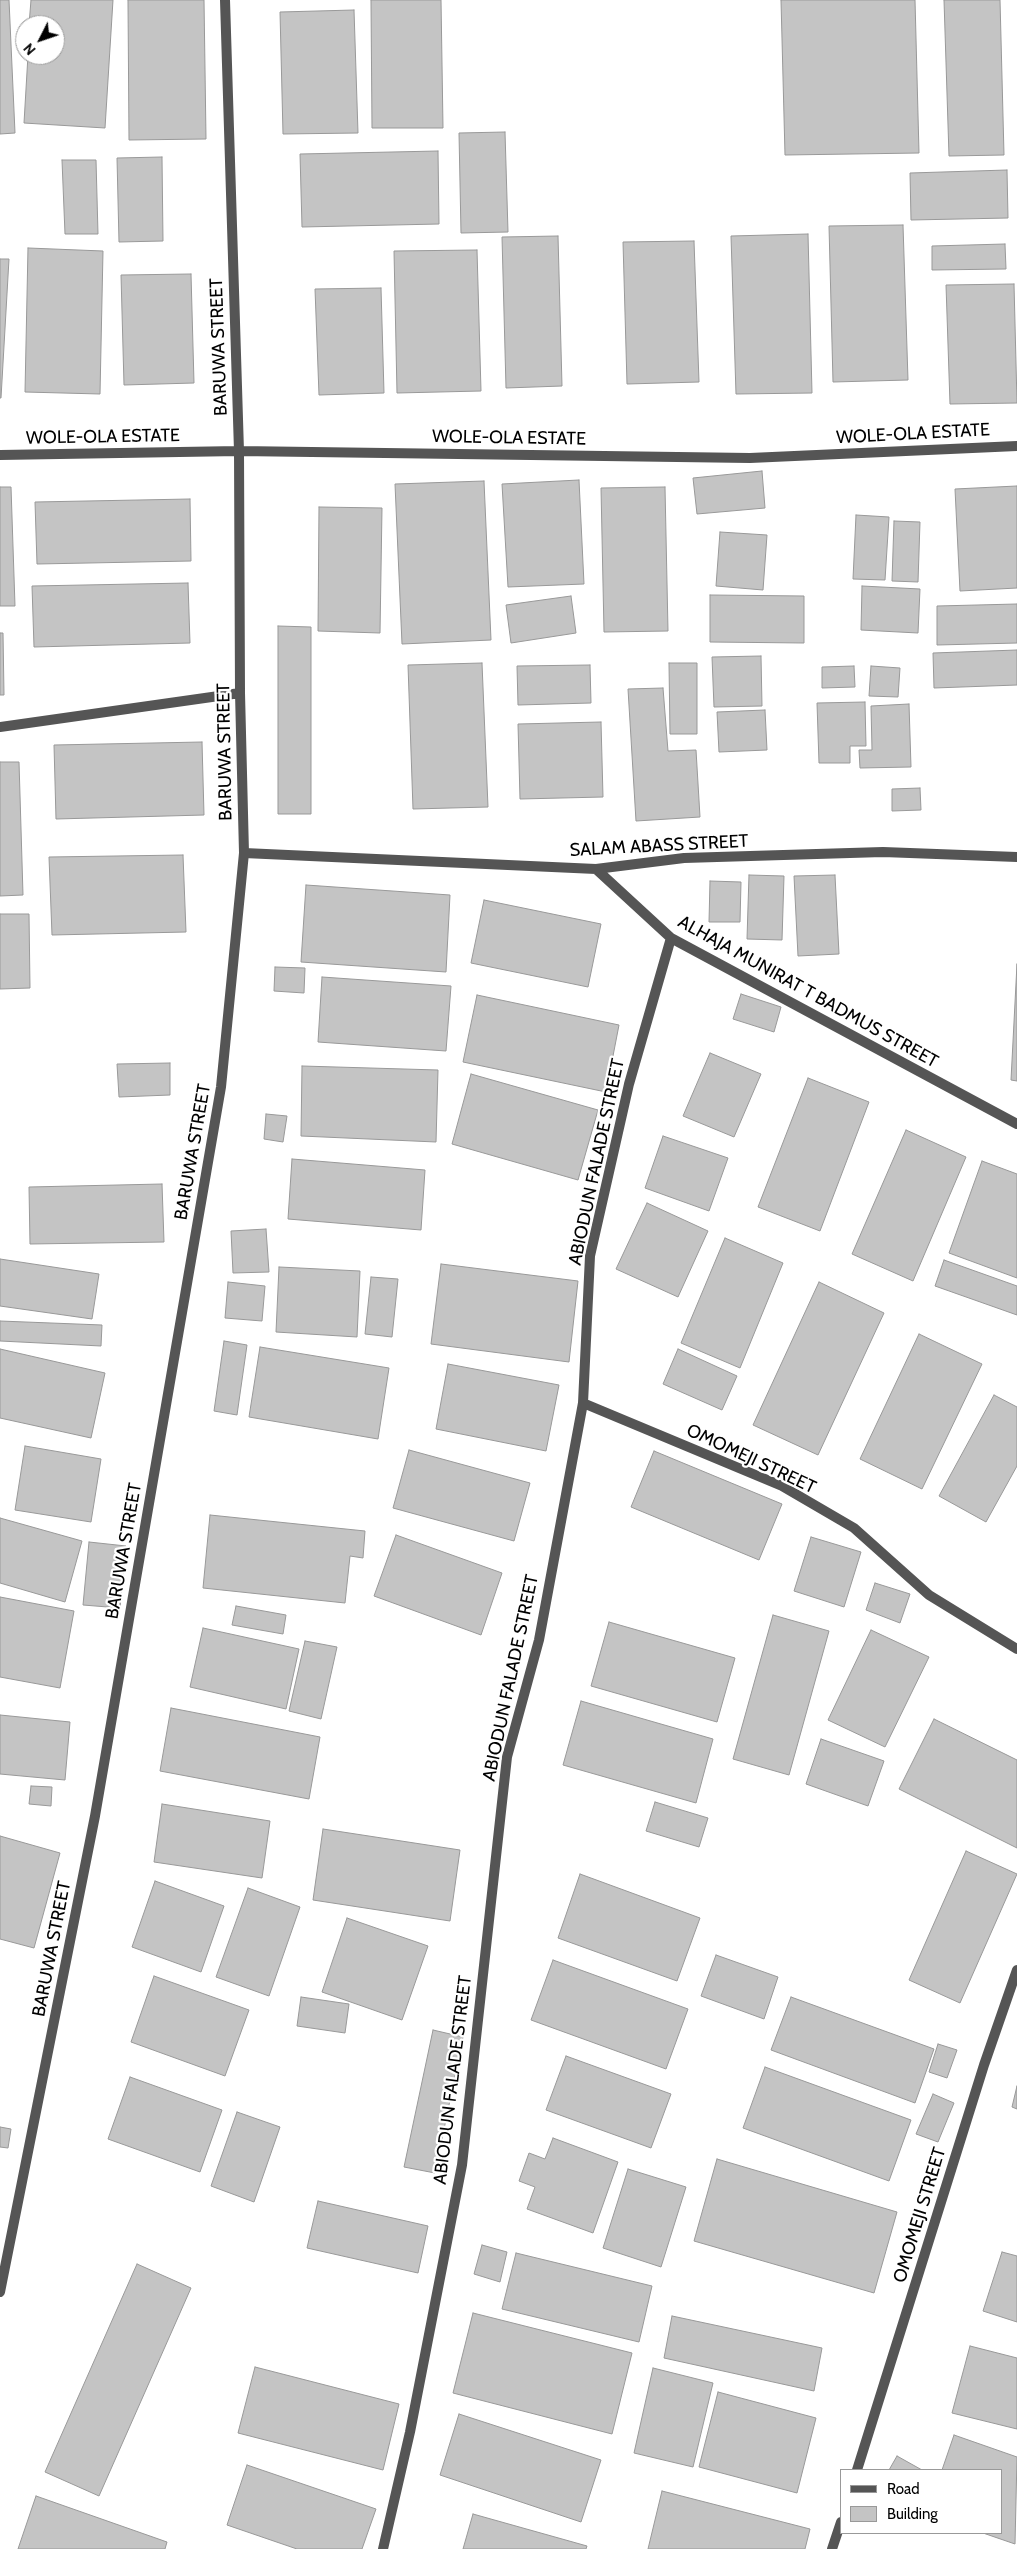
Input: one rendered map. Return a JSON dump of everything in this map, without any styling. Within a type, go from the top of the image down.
[{"type":"street","name":"BARUWA STREET","points":[[0,2292],[95,1816],[222,1087],[244,853],[240,693],[238,450],[225,0]]},
{"type":"street","name":"WOLE-OLA ESTATE","points":[[0,455],[238,450],[750,458],[1017,446]]},
{"type":"street","points":[[0,727],[240,693]]},
{"type":"street","name":"SALAM ABASS STREET","points":[[244,853],[596,869],[684,858],[883,852],[1017,857]]},
{"type":"street","name":"ALHAJA MUNIRAT T BADMUS STREET","points":[[596,869],[671,938],[1017,1124]]},
{"type":"street","name":"ABIODUN FALADE STREET","points":[[382,2549],[410,2432],[462,2165],[507,1758],[538,1640],[583,1403],[590,1256],[629,1084],[671,938]]},
{"type":"street","name":"OMOMEJI STREET","points":[[583,1403],[782,1486],[854,1528],[929,1595],[1017,1649]]},
{"type":"street","name":"OMOMEJI STREET","points":[[857,2469],[984,2065],[1017,1970]]},
{"type":"street","points":[[832,2549],[840,2525]]},
{"type":"building","points":[[0,0],[9,0],[15,133],[0,134]]},
{"type":"building","points":[[31,0],[113,0],[105,128],[24,123],[27,65],[65,65],[65,15],[30,15]]},
{"type":"building","points":[[128,0],[204,0],[206,139],[129,140]]},
{"type":"building","points":[[371,0],[441,0],[443,128],[372,128]]},
{"type":"building","points":[[781,0],[915,0],[919,153],[785,155]]},
{"type":"building","points":[[944,0],[1000,0],[1004,155],[949,156]]},
{"type":"building","points":[[354,10],[358,133],[283,134],[280,12]]},
{"type":"building","points":[[505,132],[508,232],[461,233],[459,133]]},
{"type":"building","points":[[438,151],[439,224],[302,227],[300,154]]},
{"type":"building","points":[[162,157],[163,241],[119,242],[117,158]]},
{"type":"building","points":[[62,160],[96,160],[98,234],[65,234]]},
{"type":"building","points":[[1007,170],[1008,218],[911,220],[910,173]]},
{"type":"building","points":[[903,225],[908,380],[833,382],[829,226]]},
{"type":"building","points":[[808,234],[812,393],[736,394],[731,236]]},
{"type":"building","points":[[558,236],[562,386],[506,388],[502,237]]},
{"type":"building","points":[[694,241],[699,382],[627,384],[623,242]]},
{"type":"building","points":[[1005,244],[1006,269],[932,270],[932,246]]},
{"type":"building","points":[[28,248],[103,251],[100,394],[25,392]]},
{"type":"building","points":[[477,250],[481,391],[397,393],[394,251]]},
{"type":"building","points":[[0,259],[9,259],[1,398],[0,398]]},
{"type":"building","points":[[191,274],[194,383],[124,385],[121,275]]},
{"type":"building","points":[[1014,284],[1017,403],[950,404],[946,285]]},
{"type":"building","points":[[381,288],[384,393],[319,395],[315,289]]},
{"type":"building","points":[[762,471],[765,508],[697,514],[693,478]]},
{"type":"building","points":[[579,480],[584,584],[508,587],[502,484]]},
{"type":"building","points":[[484,481],[491,640],[402,644],[395,484]]},
{"type":"building","points":[[1017,486],[1017,588],[960,591],[955,489]]},
{"type":"building","points":[[0,487],[11,487],[15,606],[0,606]]},
{"type":"building","points":[[665,487],[668,631],[604,632],[601,488]]},
{"type":"building","points":[[190,499],[191,561],[37,564],[35,502]]},
{"type":"building","points":[[319,507],[382,508],[380,633],[318,631]]},
{"type":"building","points":[[856,515],[889,517],[885,580],[853,579]]},
{"type":"building","points":[[894,521],[920,522],[918,582],[892,581]]},
{"type":"building","points":[[720,532],[767,535],[763,590],[716,586]]},
{"type":"building","points":[[188,583],[190,643],[34,647],[32,586]]},
{"type":"building","points":[[862,586],[920,589],[918,633],[861,630]]},
{"type":"building","points":[[710,595],[804,596],[804,643],[710,642]]},
{"type":"building","points":[[571,596],[576,633],[511,643],[506,605]]},
{"type":"building","points":[[1017,604],[1017,643],[937,645],[937,606]]},
{"type":"building","points":[[278,626],[311,627],[311,814],[278,814]]},
{"type":"building","points":[[0,633],[3,633],[4,695],[0,695]]},
{"type":"building","points":[[1017,650],[1017,685],[934,688],[933,653]]},
{"type":"building","points":[[761,656],[762,706],[714,707],[712,657]]},
{"type":"building","points":[[482,663],[488,807],[413,809],[408,665]]},
{"type":"building","points":[[669,663],[697,663],[697,734],[670,734]]},
{"type":"building","points":[[590,665],[591,703],[518,705],[517,666]]},
{"type":"building","points":[[854,666],[855,687],[822,688],[822,667]]},
{"type":"building","points":[[871,666],[900,668],[898,697],[869,696]]},
{"type":"building","points":[[663,688],[668,751],[696,750],[700,817],[636,821],[628,689]]},
{"type":"building","points":[[865,702],[866,746],[850,746],[850,763],[819,763],[817,703]]},
{"type":"building","points":[[909,704],[911,767],[860,768],[859,750],[872,750],[871,706]]},
{"type":"building","points":[[765,710],[767,750],[719,752],[717,712]]},
{"type":"building","points":[[601,722],[603,797],[520,799],[518,724]]},
{"type":"building","points":[[202,742],[204,815],[56,819],[54,745]]},
{"type":"building","points":[[0,762],[19,762],[23,895],[0,896]]},
{"type":"building","points":[[920,788],[921,810],[892,811],[892,789]]},
{"type":"building","points":[[183,855],[186,932],[52,935],[49,857]]},
{"type":"building","points":[[749,875],[784,876],[782,940],[747,939]]},
{"type":"building","points":[[835,875],[839,954],[798,956],[794,876]]},
{"type":"building","points":[[710,881],[741,882],[740,922],[709,922]]},
{"type":"building","points":[[306,885],[450,895],[446,972],[301,962]]},
{"type":"building","points":[[484,900],[601,924],[588,987],[471,963]]},
{"type":"building","points":[[0,914],[29,914],[30,988],[0,989]]},
{"type":"building","points":[[1017,964],[1017,1081],[1011,1080]]},
{"type":"building","points":[[275,967],[305,968],[304,993],[274,991]]},
{"type":"building","points":[[322,977],[451,986],[446,1051],[318,1042]]},
{"type":"building","points":[[741,994],[781,1007],[774,1032],[733,1019]]},
{"type":"building","points":[[477,995],[619,1025],[606,1092],[463,1062]]},
{"type":"building","points":[[710,1053],[761,1074],[734,1137],[683,1116]]},
{"type":"building","points":[[170,1063],[170,1095],[119,1097],[117,1064]]},
{"type":"building","points":[[302,1066],[438,1070],[436,1142],[301,1136]]},
{"type":"building","points":[[471,1074],[598,1110],[578,1180],[452,1144]]},
{"type":"building","points":[[808,1078],[869,1102],[820,1231],[758,1207]]},
{"type":"building","points":[[266,1114],[287,1116],[283,1142],[264,1139]]},
{"type":"building","points":[[906,1130],[966,1157],[913,1281],[852,1254]]},
{"type":"building","points":[[663,1136],[728,1158],[709,1211],[645,1188]]},
{"type":"building","points":[[292,1159],[425,1170],[421,1230],[288,1219]]},
{"type":"building","points":[[982,1161],[1017,1174],[1017,1278],[949,1253]]},
{"type":"building","points":[[162,1184],[164,1242],[30,1244],[29,1187]]},
{"type":"building","points":[[647,1203],[708,1231],[678,1297],[616,1269]]},
{"type":"building","points":[[266,1229],[269,1272],[233,1273],[231,1231]]},
{"type":"building","points":[[725,1238],[783,1263],[740,1368],[681,1343]]},
{"type":"building","points":[[0,1259],[99,1274],[92,1319],[0,1306]]},
{"type":"building","points":[[944,1260],[1017,1286],[1017,1315],[935,1286]]},
{"type":"building","points":[[441,1264],[578,1281],[569,1362],[431,1344]]},
{"type":"building","points":[[279,1267],[360,1271],[357,1337],[276,1332]]},
{"type":"building","points":[[371,1277],[398,1279],[392,1337],[365,1334]]},
{"type":"building","points":[[228,1282],[265,1286],[262,1321],[225,1318]]},
{"type":"building","points":[[819,1282],[884,1313],[818,1455],[753,1425]]},
{"type":"building","points":[[0,1321],[102,1325],[101,1346],[0,1341]]},
{"type":"building","points":[[919,1334],[982,1364],[922,1489],[860,1459]]},
{"type":"building","points":[[224,1341],[247,1345],[237,1415],[214,1411]]},
{"type":"building","points":[[260,1347],[389,1368],[378,1439],[249,1417]]},
{"type":"building","points":[[0,1349],[105,1373],[91,1438],[0,1418]]},
{"type":"building","points":[[678,1349],[737,1376],[722,1410],[663,1384]]},
{"type":"building","points":[[448,1364],[559,1385],[546,1451],[436,1429]]},
{"type":"building","points":[[994,1395],[1017,1407],[1017,1466],[986,1522],[939,1496]]},
{"type":"building","points":[[25,1446],[101,1459],[91,1522],[15,1510]]},
{"type":"building","points":[[409,1450],[530,1483],[514,1541],[393,1508]]},
{"type":"building","points":[[654,1451],[782,1504],[759,1560],[631,1507]]},
{"type":"building","points":[[210,1515],[365,1531],[363,1558],[350,1556],[345,1603],[203,1588]]},
{"type":"building","points":[[0,1518],[82,1541],[65,1602],[0,1583]]},
{"type":"building","points":[[396,1535],[502,1573],[481,1635],[374,1596]]},
{"type":"building","points":[[811,1537],[861,1552],[844,1607],[794,1591]]},
{"type":"building","points":[[89,1542],[126,1546],[120,1608],[83,1605]]},
{"type":"building","points":[[875,1583],[910,1594],[900,1623],[866,1610]]},
{"type":"building","points":[[0,1597],[74,1611],[60,1688],[0,1677]]},
{"type":"building","points":[[236,1606],[286,1615],[283,1634],[232,1625]]},
{"type":"building","points":[[773,1615],[829,1631],[789,1775],[733,1759]]},
{"type":"building","points":[[609,1622],[735,1658],[717,1722],[591,1686]]},
{"type":"building","points":[[203,1628],[299,1649],[286,1709],[190,1687]]},
{"type":"building","points":[[871,1630],[929,1657],[885,1747],[828,1720]]},
{"type":"building","points":[[305,1641],[337,1647],[321,1719],[289,1711]]},
{"type":"building","points":[[581,1701],[713,1739],[696,1803],[563,1765]]},
{"type":"building","points":[[171,1708],[320,1737],[309,1799],[160,1771]]},
{"type":"building","points":[[0,1715],[70,1722],[65,1780],[0,1774]]},
{"type":"building","points":[[934,1719],[1017,1760],[1017,1848],[899,1789]]},
{"type":"building","points":[[821,1739],[884,1761],[868,1806],[806,1784]]},
{"type":"building","points":[[31,1786],[52,1787],[51,1806],[29,1804]]},
{"type":"building","points":[[655,1802],[708,1818],[699,1847],[646,1831]]},
{"type":"building","points":[[162,1804],[270,1821],[262,1878],[154,1862]]},
{"type":"building","points":[[323,1829],[460,1850],[450,1921],[313,1900]]},
{"type":"building","points":[[0,1836],[60,1853],[34,1948],[0,1939]]},
{"type":"building","points":[[966,1851],[1017,1874],[960,2003],[909,1980]]},
{"type":"building","points":[[580,1874],[700,1918],[677,1981],[558,1938]]},
{"type":"building","points":[[155,1881],[224,1906],[201,1972],[132,1947]]},
{"type":"building","points":[[248,1888],[300,1907],[269,1996],[216,1977]]},
{"type":"building","points":[[347,1918],[428,1946],[402,2020],[322,1992]]},
{"type":"building","points":[[716,1955],[778,1977],[764,2019],[701,1996]]},
{"type":"building","points":[[553,1960],[688,2009],[666,2069],[531,2020]]},
{"type":"building","points":[[154,1976],[249,2010],[225,2076],[131,2042]]},
{"type":"building","points":[[301,1997],[349,2004],[345,2033],[297,2026]]},
{"type":"building","points":[[791,1997],[934,2049],[915,2103],[771,2050]]},
{"type":"building","points":[[433,2030],[463,2037],[435,2173],[404,2167]]},
{"type":"building","points":[[938,2044],[957,2050],[947,2078],[929,2072]]},
{"type":"building","points":[[566,2056],[671,2094],[651,2148],[546,2110]]},
{"type":"building","points":[[765,2067],[911,2120],[889,2181],[743,2128]]},
{"type":"building","points":[[130,2077],[222,2110],[200,2172],[108,2139]]},
{"type":"building","points":[[1017,2086],[1017,2109],[1012,2107]]},
{"type":"building","points":[[933,2094],[954,2103],[938,2142],[916,2134]]},
{"type":"building","points":[[237,2112],[280,2127],[254,2202],[211,2186]]},
{"type":"building","points":[[0,2127],[11,2129],[8,2148],[0,2147]]},
{"type":"building","points":[[553,2138],[618,2162],[593,2233],[527,2209],[535,2187],[519,2181],[529,2153],[545,2159]]},
{"type":"building","points":[[717,2159],[897,2212],[874,2293],[694,2241]]},
{"type":"building","points":[[628,2169],[686,2187],[661,2267],[603,2248]]},
{"type":"building","points":[[318,2201],[428,2226],[418,2273],[307,2248]]},
{"type":"building","points":[[482,2245],[507,2252],[500,2282],[474,2274]]},
{"type":"building","points":[[1002,2252],[1017,2256],[1017,2322],[983,2311]]},
{"type":"building","points":[[516,2253],[652,2286],[639,2342],[502,2309]]},
{"type":"building","points":[[137,2264],[191,2288],[99,2496],[45,2472]]},
{"type":"building","points":[[473,2313],[632,2353],[612,2434],[453,2393]]},
{"type":"building","points":[[672,2316],[822,2348],[814,2391],[664,2358]]},
{"type":"building","points":[[970,2346],[1017,2358],[1017,2429],[952,2413]]},
{"type":"building","points":[[255,2367],[399,2404],[383,2470],[238,2433]]},
{"type":"building","points":[[653,2368],[713,2383],[693,2467],[634,2453]]},
{"type":"building","points":[[718,2392],[816,2418],[797,2493],[699,2467]]},
{"type":"building","points":[[459,2414],[601,2460],[581,2522],[440,2475]]},
{"type":"building","points":[[954,2435],[1017,2457],[1015,2544],[986,2534],[1002,2534],[1002,2469],[942,2469]]},
{"type":"building","points":[[897,2456],[920,2469],[890,2469]]},
{"type":"building","points":[[247,2465],[376,2509],[362,2549],[297,2549],[227,2525]]},
{"type":"building","points":[[662,2491],[810,2529],[805,2549],[648,2549]]},
{"type":"building","points":[[36,2496],[167,2542],[165,2549],[18,2549]]},
{"type":"building","points":[[473,2514],[587,2546],[586,2549],[463,2549]]}]
